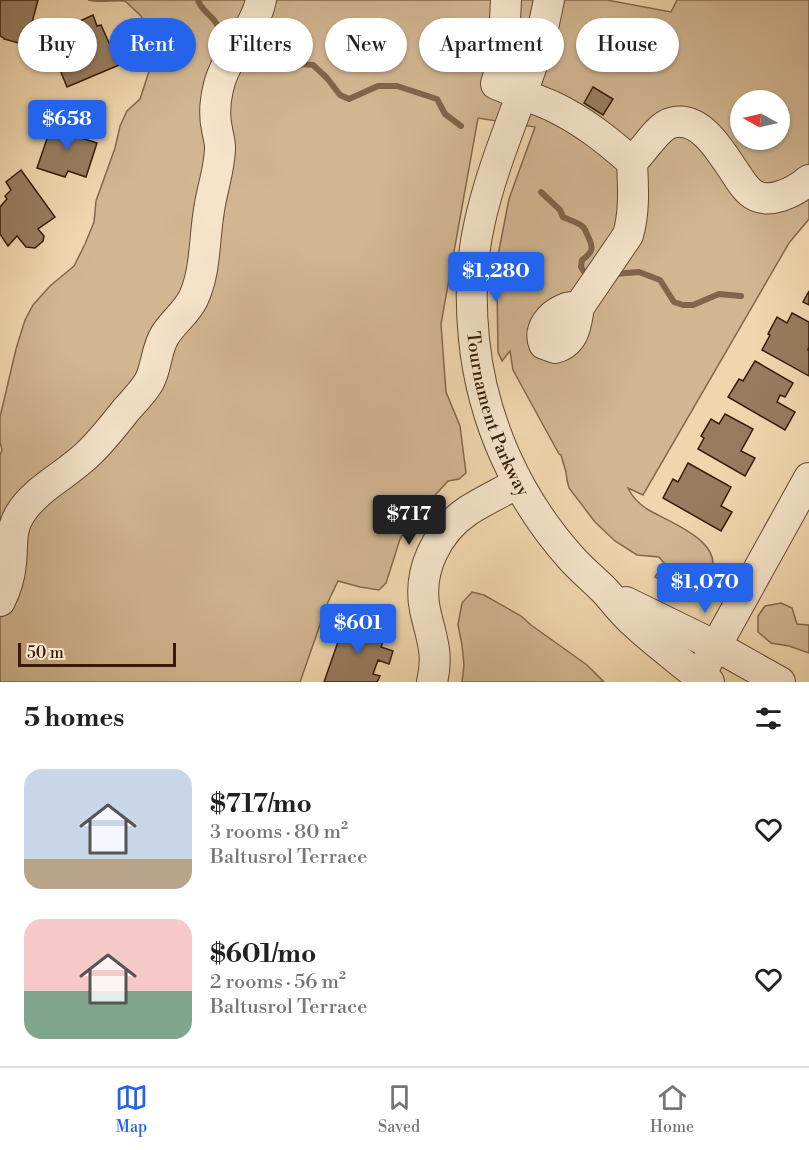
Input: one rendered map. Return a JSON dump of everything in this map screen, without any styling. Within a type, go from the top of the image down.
[{"type":"street","points":[[506,0],[503,58],[496,84],[552,106],[586,125],[632,162],[633,194],[628,235],[582,303]]},
{"type":"street","name":"Tournament Parkway","points":[[549,0],[537,51],[489,184],[479,223],[473,270],[472,321],[477,363],[487,409],[518,483],[559,543],[631,621],[701,680]]},
{"type":"street","points":[[0,601],[9,582],[13,531],[20,514],[43,489],[92,451],[146,387],[164,336],[193,298],[203,259],[208,210],[219,153],[215,113],[218,87],[228,61],[256,13]]},
{"type":"street","points":[[632,162],[663,127],[679,121],[688,122],[704,131],[743,185],[756,196],[764,198],[784,195],[809,180]]},
{"type":"street","points":[[701,680],[716,646],[809,478]]},
{"type":"street","points":[[432,682],[435,657],[433,638],[425,608],[424,586],[427,565],[437,543],[451,525],[469,510],[518,483]]},
{"type":"street","name":"Tournament Parkway","points":[[606,592],[716,646],[780,682]]},
{"type":"shaded area","points":[[88,0],[607,0],[671,12],[677,0],[809,0],[809,219],[789,243],[643,495],[628,488],[633,497],[647,509],[694,535],[711,554],[713,566],[708,578],[701,579],[703,587],[697,594],[655,577],[664,563],[659,557],[637,555],[615,541],[595,522],[569,488],[561,455],[513,370],[510,351],[502,361],[498,352],[499,250],[509,199],[535,127],[478,118],[441,324],[446,392],[460,426],[466,473],[459,479],[448,481],[410,523],[400,539],[386,583],[379,590],[338,581],[328,602],[300,682],[0,682],[0,455],[2,450],[0,417],[25,320],[33,305],[50,286],[74,266],[85,244],[94,222],[96,201],[115,148],[120,126],[127,111],[140,99],[149,72],[196,72],[196,18],[142,18],[125,1]]},
{"type":"shaded area","points":[[472,592],[484,595],[521,616],[587,665],[604,682],[462,682],[464,665],[458,625],[462,603]]},
{"type":"shaded area","points":[[781,603],[792,608],[797,624],[809,625],[809,653],[771,643],[758,632],[758,616],[765,606]]},
{"type":"building","points":[[0,0],[38,0],[33,18],[18,18],[18,43],[0,36]]},
{"type":"building","points":[[101,25],[109,43],[109,69],[67,87],[61,72],[97,72],[97,26]]},
{"type":"building","points":[[593,87],[613,99],[603,115],[584,103]]},
{"type":"building","points":[[58,117],[82,125],[78,137],[97,143],[86,177],[68,171],[65,177],[37,168],[49,133],[52,135]]},
{"type":"building","points":[[21,170],[55,217],[38,229],[44,236],[43,241],[35,248],[26,247],[17,236],[8,246],[0,234],[0,207],[11,190],[6,182]]},
{"type":"building","points":[[809,291],[809,305],[803,302]]},
{"type":"building","points":[[792,313],[809,322],[809,376],[762,350],[777,317],[787,323]]},
{"type":"building","points":[[755,361],[793,383],[785,397],[780,395],[777,402],[795,412],[785,430],[728,397],[739,379],[743,381]]},
{"type":"building","points":[[725,414],[753,429],[741,451],[755,458],[745,476],[698,449],[704,438],[701,436],[711,419],[719,424]]},
{"type":"building","points":[[688,463],[731,487],[721,506],[732,512],[721,531],[663,498],[673,479],[678,482]]},
{"type":"building","points":[[346,619],[386,633],[381,647],[393,651],[389,664],[378,660],[373,674],[380,676],[377,682],[324,682]]},
{"type":"waterway","points":[[198,0],[212,18]]},
{"type":"waterway","points":[[313,65],[340,95],[349,99],[378,86],[397,86],[437,99],[445,114],[461,126]]},
{"type":"waterway","points":[[541,192],[560,210],[563,217],[578,223],[585,229],[592,248],[582,260],[581,267],[588,278]]},
{"type":"waterway","points":[[615,274],[639,272],[660,280],[674,302],[683,305],[693,305],[719,294],[741,296]]}]
